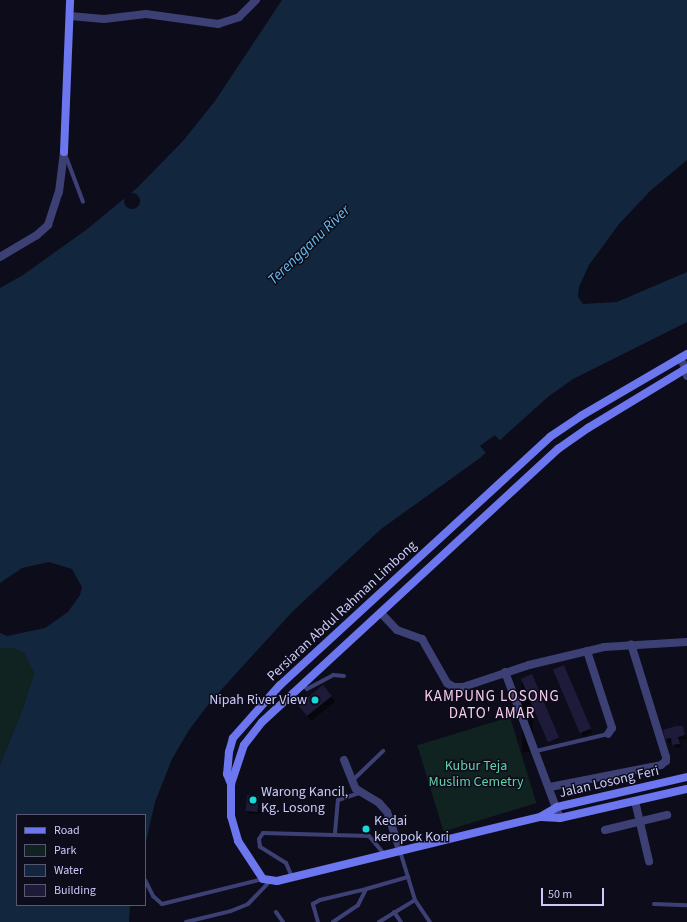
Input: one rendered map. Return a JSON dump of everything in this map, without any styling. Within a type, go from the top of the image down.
[{"type":"street","points":[[0,257],[37,235],[48,225],[59,192],[64,152],[70,0]]},
{"type":"street","points":[[70,16],[104,19],[146,14],[218,24],[239,18],[256,0]]},
{"type":"street","points":[[683,356],[687,371]]},
{"type":"street","name":"Persiaran Abdul Rahman Limbong","points":[[230,784],[227,774],[229,752],[233,738],[280,685],[550,438],[581,416],[683,356]]},
{"type":"street","name":"Persiaran Abdul Rahman Limbong","points":[[230,784],[244,746],[254,731],[301,683],[381,613],[558,449],[588,428],[687,371]]},
{"type":"street","points":[[381,613],[397,630],[422,639],[447,683],[454,688],[463,687],[505,672],[587,651],[631,644],[687,642]]},
{"type":"street","points":[[550,787],[661,765],[666,762],[666,757],[631,644]]},
{"type":"street","points":[[587,651],[612,728],[608,734]]},
{"type":"street","points":[[505,672],[550,787],[560,818]]},
{"type":"street","points":[[344,760],[352,781],[360,793],[379,803],[387,812],[400,850]]},
{"type":"street","name":"Jalan Losong Feri","points":[[266,880],[292,877],[540,817],[557,808],[687,777]]},
{"type":"street","points":[[230,784],[231,816],[238,841],[266,880]]},
{"type":"street","name":"Jalan Losong Feri","points":[[540,817],[560,818],[687,789]]},
{"type":"street","points":[[635,801],[649,861]]},
{"type":"street","points":[[606,830],[667,815]]},
{"type":"lane","points":[[64,152],[83,202]]},
{"type":"lane","points":[[301,683],[307,689],[333,675],[344,676]]},
{"type":"lane","points":[[536,751],[608,734]]},
{"type":"lane","points":[[352,781],[382,751]]},
{"type":"lane","points":[[335,833],[338,800],[360,793]]},
{"type":"lane","points":[[292,877],[286,863],[260,846],[259,839],[263,833],[335,833],[369,836],[384,854]]},
{"type":"lane","points":[[400,850],[415,900],[430,922]]},
{"type":"lane","points":[[318,922],[313,904],[320,900],[408,877]]},
{"type":"lane","points":[[146,882],[153,896],[162,904],[266,880]]},
{"type":"lane","points":[[186,922],[231,911],[248,904],[266,880]]},
{"type":"lane","points":[[332,922],[358,905],[366,889]]},
{"type":"lane","points":[[379,922],[415,900]]},
{"type":"lane","points":[[654,904],[687,905]]},
{"type":"lane","points":[[276,912],[283,922]]},
{"type":"lane","points":[[394,912],[401,922]]},
{"type":"green space","points":[[0,648],[13,648],[24,653],[34,673],[22,711],[0,765]]},
{"type":"green space","name":"Kubur Teja Muslim Cemetry","points":[[510,717],[536,803],[444,831],[417,745]]},
{"type":"water","name":"Terengganu River","points":[[282,0],[687,0],[687,160],[650,191],[619,224],[589,265],[579,287],[578,297],[583,304],[617,302],[687,272],[687,322],[573,379],[549,396],[480,458],[381,529],[293,611],[211,701],[189,730],[172,759],[155,802],[146,842],[146,814],[16,814],[16,906],[130,906],[129,922],[0,922],[0,765],[22,711],[34,673],[24,653],[13,648],[0,648],[0,633],[7,636],[45,628],[68,612],[80,595],[82,587],[72,569],[49,562],[22,568],[0,583],[0,288],[23,275],[86,230],[137,188],[183,141],[215,101]]},
{"type":"pier","points":[[132,193],[139,198],[140,201],[135,208],[132,209],[125,204],[124,201],[129,194]]},
{"type":"pier","points":[[495,435],[500,441],[486,453],[480,446]]},
{"type":"building","points":[[564,665],[591,729],[580,733],[553,670]]},
{"type":"building","points":[[532,674],[559,738],[548,742],[521,679]]},
{"type":"building","name":"Nipah River View","points":[[323,685],[332,696],[307,716],[298,705]]},
{"type":"building","points":[[676,726],[683,726],[685,735],[678,737],[680,744],[672,745],[671,738],[665,739],[663,730]]},
{"type":"building","name":"Warong Kancil, Kg. Losong","points":[[247,795],[259,796],[258,812],[246,811]]},
{"type":"place","name":"Nipah River View","points":[[315,700]]},
{"type":"place","name":"Warong Kancil, Kg. Losong","points":[[253,800]]},
{"type":"place","name":"Kedai keropok Kori","points":[[366,829]]},
{"type":"district","name":"KAMPUNG LOSONG DATO' AMAR","points":[[492,704]]}]
